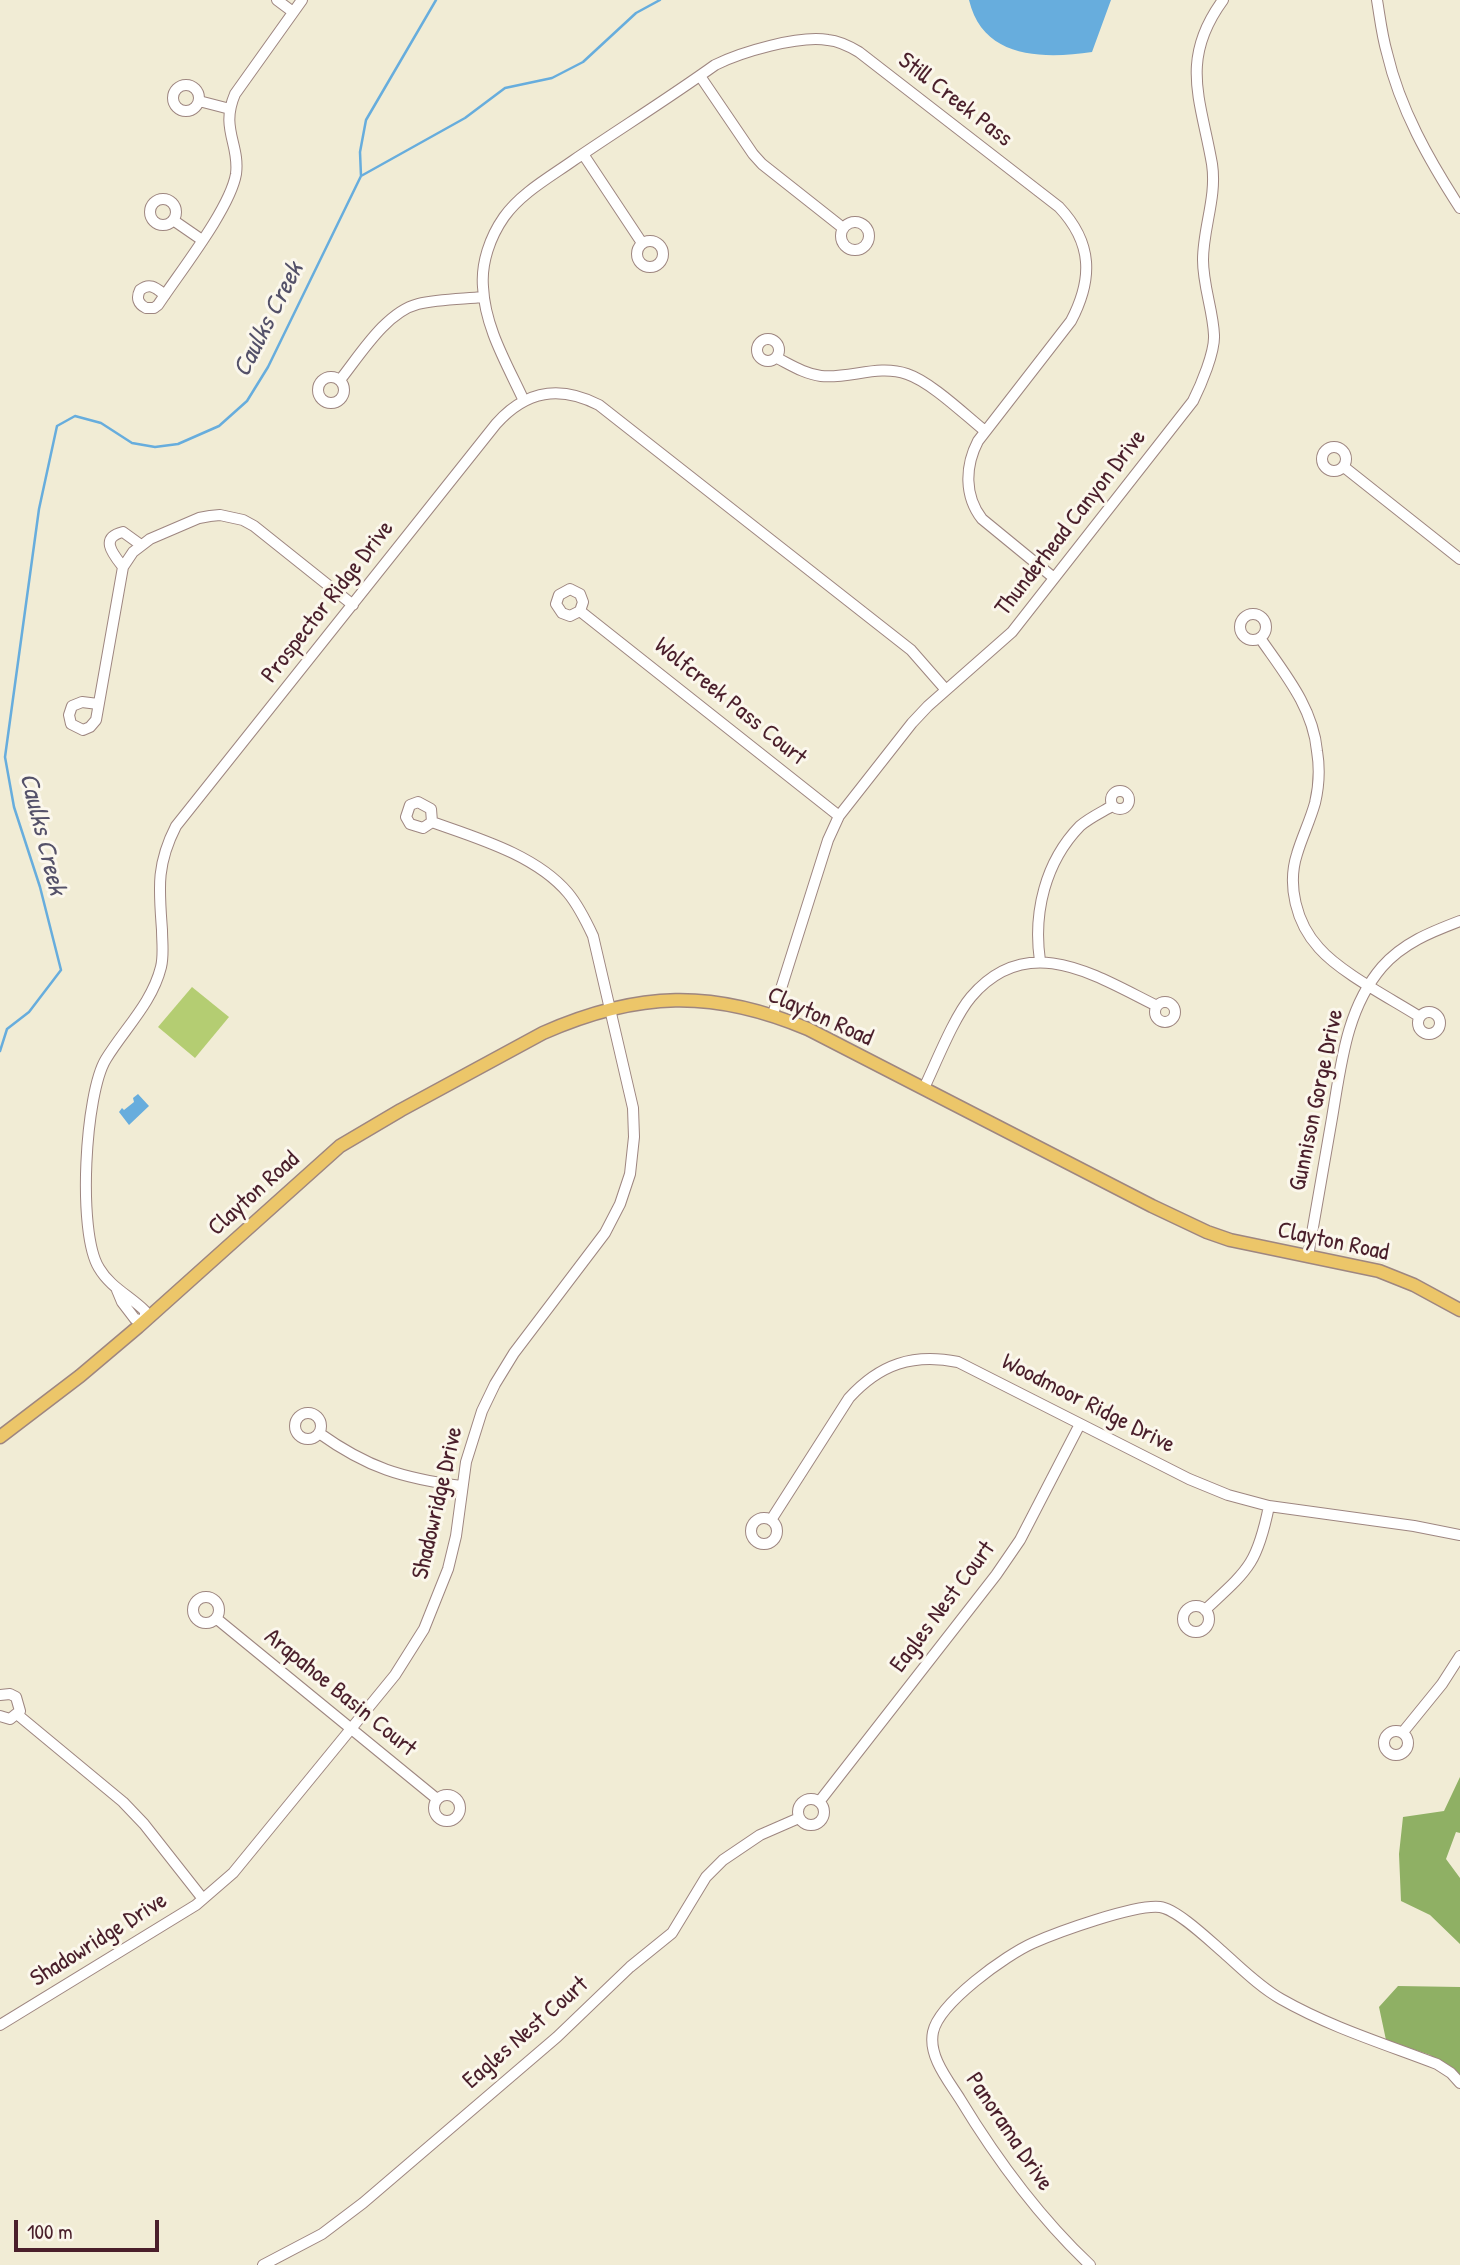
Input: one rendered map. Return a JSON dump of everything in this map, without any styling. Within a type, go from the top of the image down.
[{"type":"main road","name":"Clayton Road","points":[[0,1437],[80,1376],[145,1321],[340,1146],[543,1033],[572,1020],[637,1003],[690,1000],[739,1006],[772,1014],[808,1029],[1207,1232],[1230,1240],[1379,1271],[1434,1294],[1460,1310]]},
{"type":"street","points":[[276,0],[293,12]]},
{"type":"street","points":[[165,295],[202,240],[234,183],[236,171],[228,121],[235,94],[302,0]]},
{"type":"street","name":"Thunderhead Canyon Drive","points":[[772,1014],[828,840],[839,816],[912,723],[1012,632],[1193,401],[1204,377],[1214,337],[1203,262],[1213,182],[1212,164],[1196,90],[1196,76],[1205,29],[1223,0]]},
{"type":"street","points":[[1377,0],[1387,52],[1403,102],[1424,147],[1460,208]]},
{"type":"street","name":"Still Creek Pass","points":[[524,401],[489,326],[482,283],[486,255],[505,216],[525,195],[723,61],[744,53],[801,40],[837,41],[859,52],[1053,202],[1069,217],[1082,240],[1085,254],[1085,288],[1080,304],[1071,321],[985,430],[968,464],[968,487],[975,509],[982,519],[1054,578]]},
{"type":"street","points":[[700,76],[758,159],[844,228]]},
{"type":"street","points":[[200,101],[230,109]]},
{"type":"street","points":[[583,154],[642,243]]},
{"type":"street","points":[[173,220],[202,240]]},
{"type":"street","points":[[340,380],[386,324],[405,309],[425,302],[484,297]]},
{"type":"street","points":[[776,358],[796,369],[824,376],[888,370],[907,374],[923,382],[985,430]]},
{"type":"street","name":"Prospector Ridge Drive","points":[[145,1321],[145,1311],[132,1297],[117,1290],[98,1268],[87,1230],[85,1201],[95,1087],[105,1060],[143,1009],[162,965],[159,875],[168,841],[176,826],[496,424],[513,407],[543,395],[560,393],[574,394],[599,405],[911,650],[946,690]]},
{"type":"street","points":[[1345,467],[1460,559]]},
{"type":"street","points":[[98,704],[123,567],[141,545],[198,518],[220,515],[243,520],[254,526],[353,605]]},
{"type":"street","points":[[123,567],[111,552],[110,543],[113,537],[124,532],[141,545]]},
{"type":"street","name":"Wolfcreek Pass Court","points":[[580,611],[839,816]]},
{"type":"street","points":[[1259,638],[1302,702],[1317,748],[1319,784],[1293,866],[1293,887],[1298,911],[1306,930],[1329,958],[1420,1017]]},
{"type":"street","points":[[1040,961],[1037,914],[1041,896],[1057,858],[1083,824],[1112,806]]},
{"type":"street","name":"Shadowridge Drive","points":[[0,2025],[203,1899],[233,1873],[405,1661],[430,1616],[448,1569],[456,1536],[461,1486],[474,1430],[495,1384],[514,1353],[596,1247],[615,1216],[626,1189],[634,1154],[634,1120],[593,936],[567,891],[545,872],[499,847],[432,822]]},
{"type":"street","name":"Gunnison Gorge Drive","points":[[1308,1256],[1345,1045],[1356,1008],[1383,966],[1413,941],[1460,921]]},
{"type":"street","points":[[924,1088],[970,998],[999,973],[1017,966],[1040,961],[1075,967],[1157,1006]]},
{"type":"street","name":"Woodmoor Ridge Drive","points":[[771,1520],[849,1398],[875,1374],[900,1362],[923,1359],[958,1362],[1189,1479],[1228,1495],[1269,1506],[1460,1535]]},
{"type":"street","name":"Eagles Nest Court","points":[[819,1802],[996,1575],[1020,1540],[1080,1424]]},
{"type":"street","points":[[319,1433],[363,1462],[383,1471],[408,1478],[461,1486]]},
{"type":"street","points":[[1205,1610],[1233,1586],[1251,1564],[1262,1541],[1269,1506]]},
{"type":"street","name":"Arapahoe Basin Court","points":[[216,1619],[437,1799]]},
{"type":"street","points":[[1404,1732],[1442,1684],[1460,1656]]},
{"type":"street","points":[[0,1695],[10,1694],[16,1698],[20,1708],[18,1715],[10,1719],[0,1716]]},
{"type":"street","points":[[18,1715],[123,1802],[144,1824],[203,1899]]},
{"type":"street","name":"Eagles Nest Court","points":[[812,1799],[819,1802],[823,1809],[821,1821],[809,1825],[800,1818],[798,1811],[804,1801],[812,1799]]},
{"type":"street","name":"Eagles Nest Court","points":[[263,2265],[321,2234],[361,2205],[556,2038],[630,1967],[672,1933],[706,1877],[723,1860],[760,1835],[800,1818]]},
{"type":"street","name":"Panorama Drive","points":[[1090,2265],[1066,2243],[998,2159],[942,2069],[932,2048],[936,2023],[947,2010],[978,1978],[1012,1953],[1028,1945],[1071,1927],[1146,1907],[1168,1909],[1279,1998],[1317,2018],[1437,2064],[1460,2082]]},
{"type":"green space","points":[[192,987],[229,1017],[195,1058],[158,1027]]},
{"type":"green space","points":[[1460,1777],[1460,1833],[1456,1832],[1446,1859],[1460,1878],[1460,1944],[1430,1915],[1401,1901],[1399,1854],[1403,1817],[1444,1811]]},
{"type":"green space","points":[[1398,1986],[1460,1987],[1460,2077],[1430,2055],[1386,2040],[1379,2007]]},
{"type":"water","points":[[969,0],[1111,0],[1092,52],[1054,55],[1017,51],[1001,44],[987,34],[976,19]]},
{"type":"water","points":[[138,1094],[149,1106],[129,1125],[119,1112],[134,1102],[133,1098]]},
{"type":"waterway","name":"Caulks Creek","points":[[0,1051],[7,1029],[29,1012],[61,970],[40,887],[14,807],[5,757],[39,509],[57,426],[75,416],[101,423],[132,443],[155,447],[178,444],[219,426],[247,401],[268,367],[361,176],[360,152],[366,120],[436,0]]},
{"type":"waterway","points":[[361,176],[465,118],[505,88],[552,78],[583,62],[636,13],[660,0]]}]
